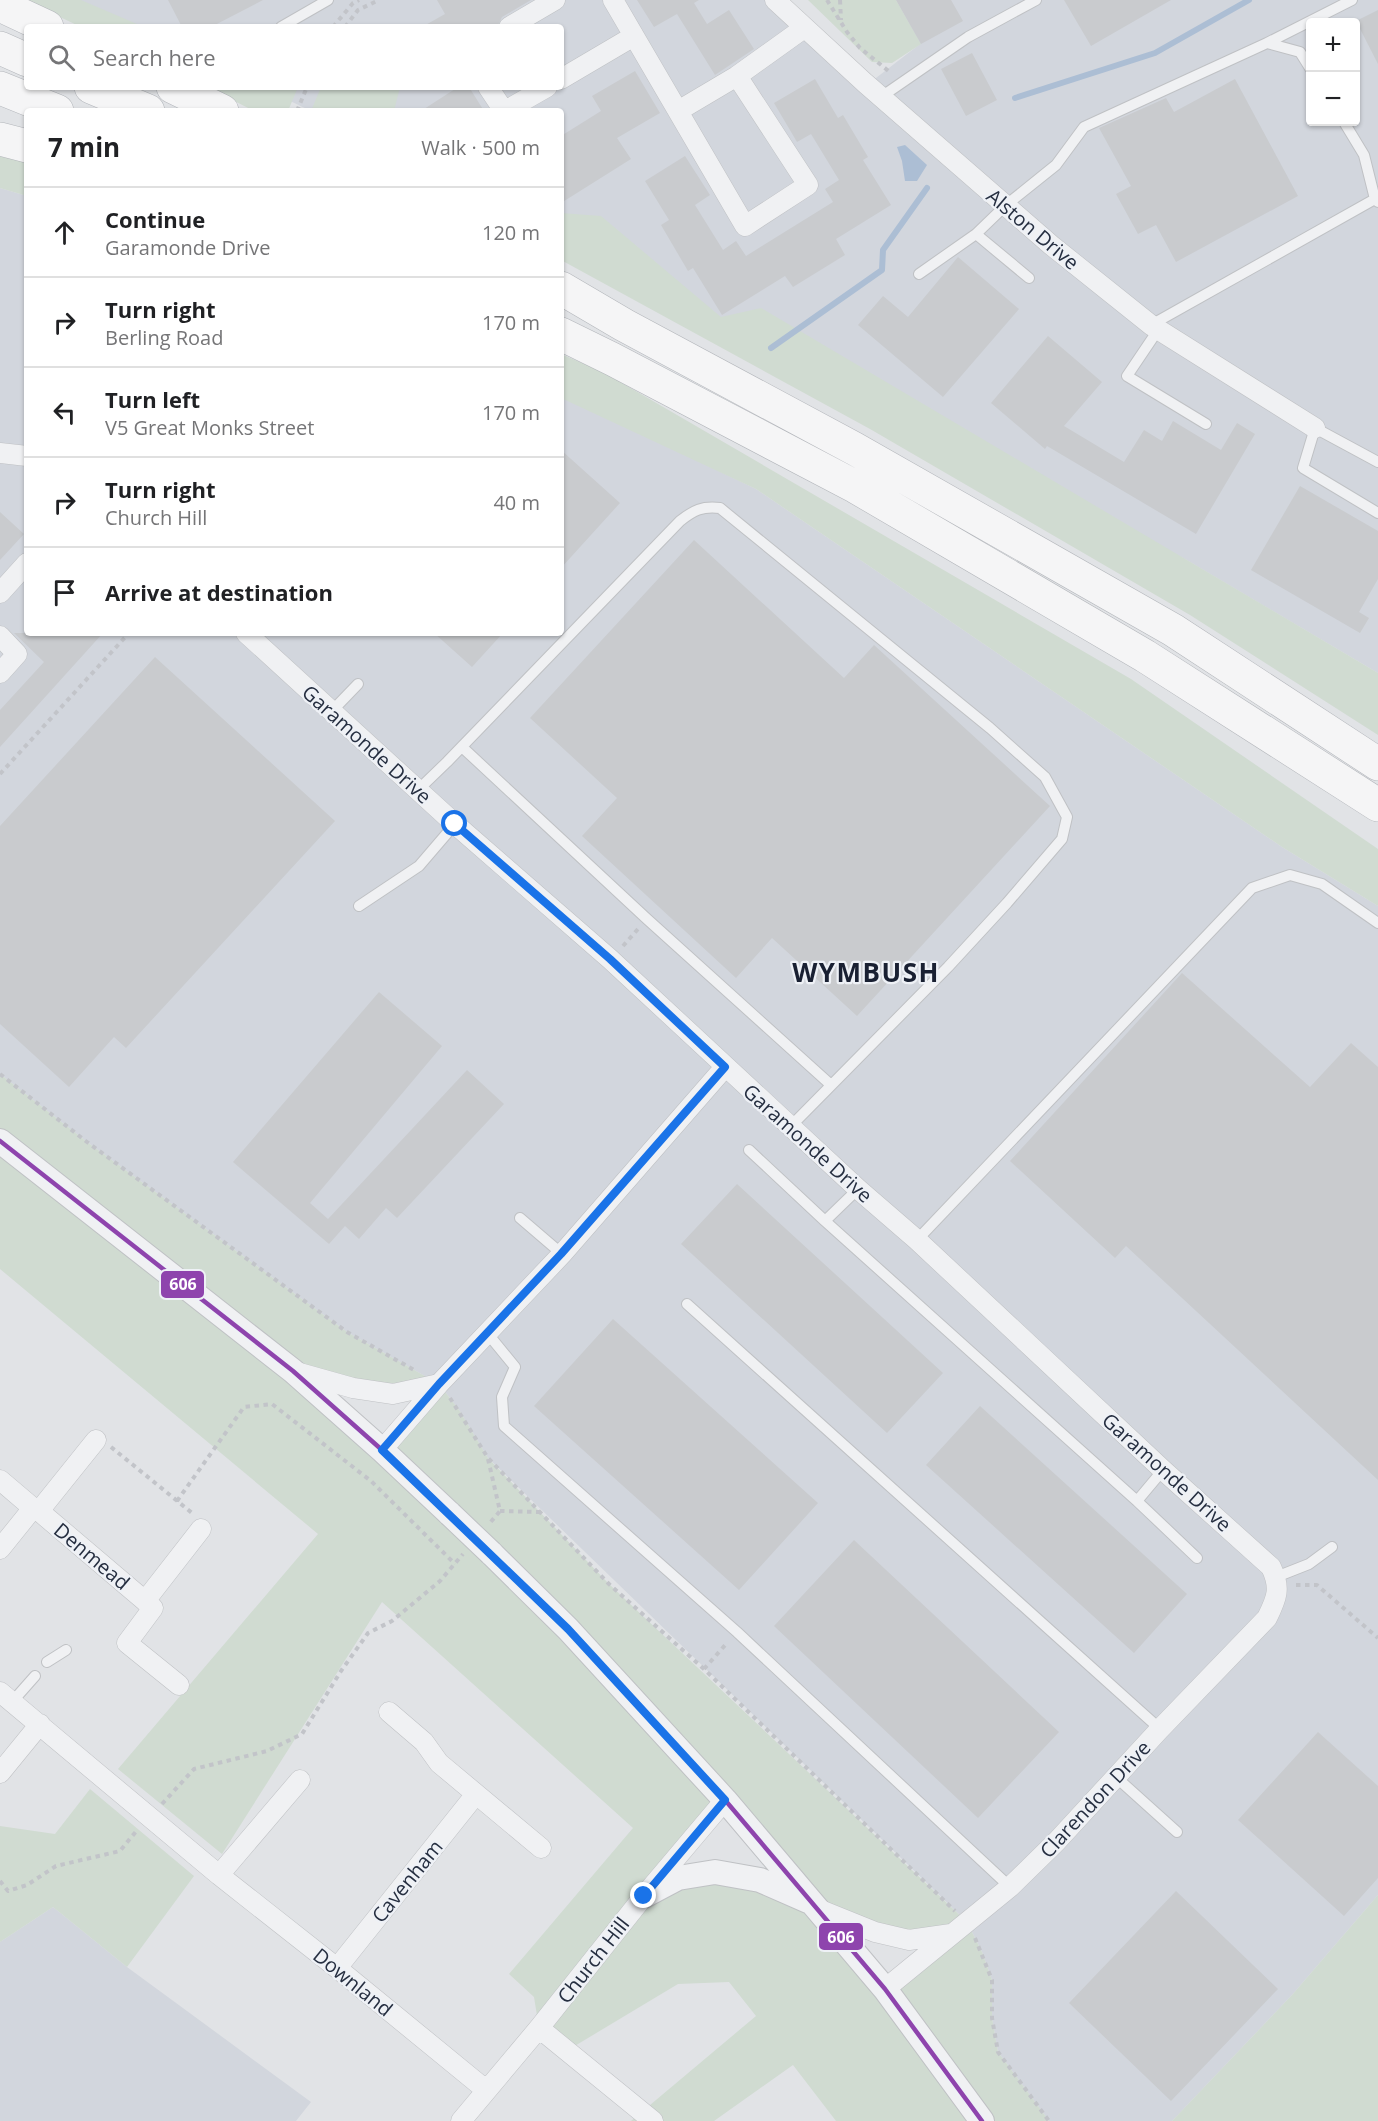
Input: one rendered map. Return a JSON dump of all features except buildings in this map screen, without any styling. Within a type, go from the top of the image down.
[{"type":"highway","points":[[0,5],[41,24]]},
{"type":"highway","points":[[0,48],[24,59]]},
{"type":"highway","points":[[0,88],[50,108]]},
{"type":"highway","points":[[98,90],[141,108]]},
{"type":"highway","points":[[179,90],[216,108]]},
{"type":"highway","points":[[0,139],[24,145]]},
{"type":"highway","points":[[564,290],[624,325],[855,448],[1173,630],[1378,764]]},
{"type":"highway","points":[[564,297],[624,325]]},
{"type":"highway","points":[[564,335],[856,486],[1145,656],[1378,805]]},
{"type":"street","points":[[514,24],[555,0]]},
{"type":"street","points":[[613,0],[745,225],[808,185],[737,76]]},
{"type":"street","name":"Alston Drive","points":[[775,0],[881,98],[1051,246],[1155,328],[1315,428]]},
{"type":"street","points":[[678,111],[737,76],[804,28]]},
{"type":"street","points":[[564,77],[634,36]]},
{"type":"street","points":[[490,90],[503,108]]},
{"type":"street","points":[[510,108],[542,90]]},
{"type":"street","points":[[0,453],[24,456]]},
{"type":"street","points":[[0,593],[24,566]]},
{"type":"street","points":[[0,636],[17,654],[0,673]]},
{"type":"street","name":"Garamonde Drive","points":[[249,636],[455,824],[610,959],[858,1189],[917,1240],[1163,1470],[1271,1567],[1276,1582]]},
{"type":"street","points":[[382,1450],[439,1384],[561,1254],[725,1067]]},
{"type":"street","points":[[0,1141],[293,1371],[382,1450],[450,1514],[480,1550],[568,1629],[725,1800],[816,1906],[885,1989],[982,2121]]},
{"type":"street","points":[[293,1371],[353,1388],[393,1394],[439,1384]]},
{"type":"street","name":"Denmead","points":[[0,1549],[96,1440]]},
{"type":"street","name":"Denmead","points":[[0,1480],[153,1608],[127,1643],[179,1685]]},
{"type":"street","name":"Denmead","points":[[145,1600],[201,1529]]},
{"type":"street","name":"Clarendon Drive","points":[[885,1989],[1010,1887],[1117,1778],[1160,1729],[1267,1618],[1276,1598],[1276,1582]]},
{"type":"street","name":"Downland","points":[[6,1697],[219,1875],[486,2090]]},
{"type":"street","points":[[389,1712],[424,1742],[439,1763],[540,1848]]},
{"type":"street","points":[[0,1773],[40,1724]]},
{"type":"street","points":[[219,1875],[300,1780]]},
{"type":"street","name":"Cavenham","points":[[337,1968],[476,1794]]},
{"type":"street","name":"Church Hill","points":[[461,2121],[725,1800]]},
{"type":"street","points":[[644,1896],[678,1878],[715,1872],[760,1880],[875,1932],[909,1940],[960,1928]]},
{"type":"street","points":[[539,2028],[653,2121]]},
{"type":"lane","points":[[286,24],[328,0]]},
{"type":"lane","points":[[881,98],[968,37],[1036,0]]},
{"type":"lane","points":[[919,274],[976,234],[1005,206],[1056,165],[1084,127],[1267,43],[1352,0]]},
{"type":"lane","points":[[1267,43],[1300,52],[1306,61]]},
{"type":"lane","points":[[1206,424],[1126,376],[1155,328],[1377,201],[1364,155],[1346,126]]},
{"type":"lane","points":[[976,234],[1029,278]]},
{"type":"lane","points":[[1378,462],[1315,428],[1303,468],[1378,513]]},
{"type":"lane","points":[[418,790],[680,521],[694,510],[706,506],[720,508],[990,728],[1045,777],[1067,817],[1062,839],[955,959],[791,1126]]},
{"type":"lane","points":[[331,712],[358,684]]},
{"type":"lane","points":[[462,747],[647,919],[831,1085]]},
{"type":"lane","points":[[359,906],[419,866],[455,824]]},
{"type":"lane","points":[[917,1240],[1252,888],[1290,874],[1322,884],[1378,923]]},
{"type":"lane","points":[[749,1150],[1197,1558]]},
{"type":"lane","points":[[825,1221],[858,1189]]},
{"type":"lane","points":[[520,1218],[561,1254]]},
{"type":"lane","points":[[687,1304],[1160,1729]]},
{"type":"lane","points":[[488,1334],[515,1367],[502,1396],[504,1426],[737,1632],[1010,1887]]},
{"type":"lane","points":[[1137,1501],[1163,1470]]},
{"type":"lane","points":[[1276,1582],[1309,1564],[1332,1546]]},
{"type":"lane","points":[[47,1662],[66,1650]]},
{"type":"lane","points":[[6,1697],[36,1676]]},
{"type":"lane","points":[[1117,1778],[1177,1832]]},
{"type":"path","points":[[336,24],[353,3],[360,0]]},
{"type":"path","points":[[347,24],[358,10],[379,0]]},
{"type":"path","points":[[827,0],[860,48],[902,83]]},
{"type":"path","points":[[840,0],[842,23]]},
{"type":"path","points":[[298,108],[307,90]]},
{"type":"path","points":[[0,774],[126,636]]},
{"type":"path","points":[[610,959],[647,919]]},
{"type":"path","points":[[0,1074],[87,1142],[347,1332],[439,1384],[459,1410],[488,1458],[609,1584],[704,1669],[981,1952],[992,1980],[992,2018],[998,2052],[1049,2121]]},
{"type":"path","points":[[177,1501],[244,1407],[272,1404],[371,1481],[455,1564]]},
{"type":"path","points":[[96,1440],[108,1444],[193,1514],[201,1529]]},
{"type":"path","points":[[488,1458],[500,1511]]},
{"type":"path","points":[[500,1511],[542,1512]]},
{"type":"path","points":[[487,1526],[500,1511]]},
{"type":"path","points":[[0,1881],[8,1891],[27,1886],[56,1866],[120,1851],[194,1769],[267,1751],[302,1734],[341,1671],[368,1633],[392,1620],[440,1581],[455,1564],[480,1550]]},
{"type":"path","points":[[1276,1582],[1317,1585],[1378,1638]]},
{"type":"path","points":[[704,1669],[737,1632]]},
{"type":"shaded area","points":[[24,0],[81,0],[137,24],[75,24]]},
{"type":"shaded area","points":[[76,0],[773,0],[863,88],[920,44],[896,0],[1378,0],[1378,673],[1185,559],[564,242],[564,108],[305,108],[267,90],[564,90],[564,24],[127,24]]},
{"type":"shaded area","points":[[808,0],[896,0],[921,44],[892,63],[872,62]]},
{"type":"shaded area","points":[[213,90],[297,90],[289,108],[248,108]]},
{"type":"shaded area","points":[[320,90],[399,90],[395,108],[312,108]]},
{"type":"shaded area","points":[[0,155],[24,162],[24,195],[0,188]]},
{"type":"shaded area","points":[[0,188],[24,195],[24,636],[564,636],[564,396],[756,489],[1282,847],[1378,906],[1378,1895],[1292,1995],[1172,2121],[1049,2121],[998,2052],[992,2018],[992,1980],[982,1952],[967,1922],[488,1458],[459,1410],[439,1384],[347,1332],[87,1142],[0,1074]]},
{"type":"shaded area","points":[[564,213],[601,216],[721,317],[761,308],[1378,673],[1378,735],[1190,615],[870,429],[564,262]]},
{"type":"shaded area","points":[[564,355],[603,372],[1131,679],[1378,849],[1378,906],[1282,847],[756,489],[564,399]]},
{"type":"shaded area","points":[[0,1074],[87,1142],[347,1332],[439,1384],[459,1410],[488,1458],[609,1584],[967,1922],[982,1952],[992,1980],[992,2018],[998,2052],[1049,2121],[836,2121],[793,2065],[714,2121],[631,2121],[756,2016],[729,1982],[678,1984],[568,2050],[539,2028],[534,1997],[509,1974],[633,1828],[382,1602],[222,1854],[118,1769],[318,1534],[0,1269]],"holes":[[[295,1372],[353,1388],[438,1385],[382,1449]],[[725,1800],[811,1902],[715,1872],[645,1895]],[[820,1910],[909,1940],[952,1935],[885,1988]]]},
{"type":"shaded area","points":[[90,1789],[194,1876],[127,1967],[53,1907],[0,1942],[0,1826],[55,1834]]},
{"type":"shaded area","points":[[1378,1895],[1378,2121],[1172,2121],[1292,1995]]},
{"type":"shaded area","points":[[53,1907],[127,1967],[311,2102],[296,2121],[0,2121],[0,1942]]},
{"type":"water","points":[[905,145],[927,165],[917,181],[905,181],[897,147]]},
{"type":"waterway","points":[[1015,98],[1155,53],[1249,0]]},
{"type":"waterway","points":[[771,348],[882,270],[883,250],[927,188]]},
{"type":"transit line","name":"606","points":[[0,1141],[293,1371],[382,1450],[568,1629],[725,1800],[885,1989],[982,2121]]},
{"type":"district","name":"WYMBUSH","points":[[866,972]]},
{"type":"route","points":[[455,824],[610,959],[725,1067],[561,1254],[439,1384],[382,1450],[568,1629],[725,1800],[644,1896]]}]
